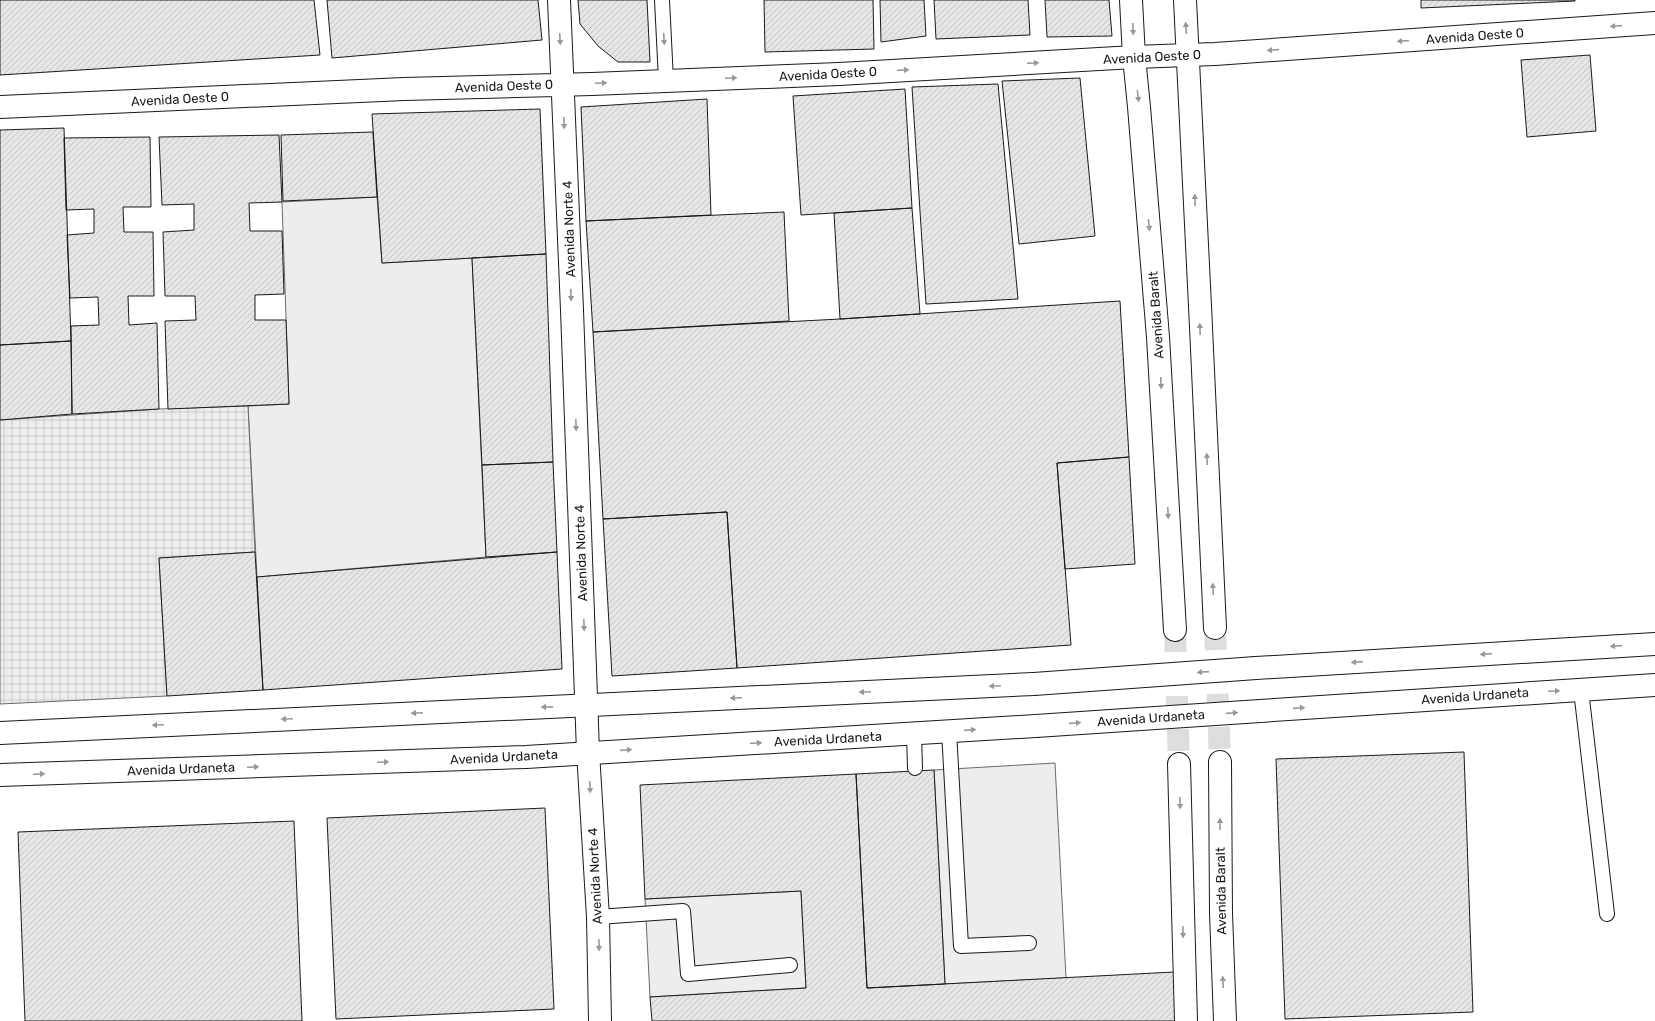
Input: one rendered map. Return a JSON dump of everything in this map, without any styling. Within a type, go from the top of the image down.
[{"type":"main road","name":"Avenida Norte 4","points":[[558,0],[588,752],[598,917],[600,1021]]},
{"type":"main road","name":"Avenida Baralt","points":[[1132,0],[1134,57],[1158,337],[1175,630]]},
{"type":"main road","points":[[1184,0],[1216,628]]},
{"type":"main road","name":"Avenida Oeste 0","points":[[0,106],[396,89],[839,74],[1134,57],[1188,56],[1655,23]]},
{"type":"main road","points":[[0,733],[1034,684],[1256,668],[1655,644]]},
{"type":"main road","name":"Avenida Urdaneta","points":[[0,775],[526,757],[588,752],[914,734],[1655,685]]},
{"type":"main road","name":"Avenida Baralt","points":[[1220,762],[1221,914],[1225,1021]]},
{"type":"main road","points":[[1179,764],[1186,1021]]},
{"type":"lane","points":[[662,0],[666,80]]},
{"type":"lane","points":[[1581,690],[1607,914]]},
{"type":"lane","points":[[949,731],[961,946],[1029,943]]},
{"type":"lane","points":[[914,734],[915,768]]},
{"type":"lane","points":[[598,917],[683,912],[688,974],[790,965]]},
{"type":"shaded area","points":[[377,197],[382,263],[472,258],[486,557],[257,577],[248,406],[289,404],[282,202]]},
{"type":"shaded area","points":[[248,406],[255,552],[159,558],[167,696],[0,704],[0,420],[159,409]]},
{"type":"shaded area","points":[[1055,763],[1066,978],[945,984],[934,770]]},
{"type":"shaded area","points":[[801,891],[806,988],[650,997],[645,899]]},
{"type":"building","points":[[0,0],[314,0],[320,55],[0,75]]},
{"type":"building","points":[[327,0],[538,0],[542,40],[332,58]]},
{"type":"building","points":[[578,0],[647,0],[650,62],[618,62],[598,46],[580,24]]},
{"type":"building","points":[[764,0],[873,0],[874,49],[765,52]]},
{"type":"building","points":[[880,0],[924,0],[926,36],[881,42]]},
{"type":"building","points":[[934,0],[1028,0],[1030,35],[936,39]]},
{"type":"building","points":[[1045,0],[1109,0],[1112,36],[1047,37]]},
{"type":"building","points":[[1421,0],[1575,0],[1575,1],[1421,8]]},
{"type":"building","points":[[1590,55],[1596,131],[1527,137],[1521,60]]},
{"type":"building","points":[[1080,78],[1095,236],[1019,244],[1002,81]]},
{"type":"building","points":[[998,84],[1018,299],[926,304],[912,87]]},
{"type":"building","points":[[905,89],[912,208],[801,215],[793,96]]},
{"type":"building","points":[[707,99],[711,215],[586,221],[581,107]]},
{"type":"building","points":[[540,109],[546,254],[382,263],[372,114]]},
{"type":"building","points":[[64,128],[71,341],[0,345],[0,130]]},
{"type":"building","points":[[373,132],[377,197],[283,201],[281,135]]},
{"type":"building","points":[[279,135],[282,202],[249,203],[250,231],[282,231],[284,294],[255,295],[255,320],[286,320],[289,404],[168,409],[165,321],[196,320],[195,296],[165,296],[163,232],[194,230],[194,204],[162,205],[159,137]]},
{"type":"building","points":[[150,137],[151,207],[123,207],[124,232],[153,232],[154,296],[128,296],[129,325],[157,323],[159,409],[72,414],[71,326],[99,325],[98,297],[70,298],[67,235],[94,233],[94,209],[66,210],[64,138]]},
{"type":"building","points":[[912,208],[920,314],[840,319],[834,213]]},
{"type":"building","points":[[784,212],[789,321],[593,332],[586,221]]},
{"type":"building","points":[[546,254],[553,462],[482,465],[472,258]]},
{"type":"building","points":[[1120,301],[1129,457],[1057,463],[1071,645],[737,668],[727,512],[603,519],[593,332],[840,319]]},
{"type":"building","points":[[71,341],[72,414],[0,420],[0,345]]},
{"type":"building","points":[[1129,457],[1135,564],[1065,569],[1057,463]]},
{"type":"building","points":[[553,462],[557,552],[486,557],[482,465]]},
{"type":"building","points":[[727,512],[737,668],[612,676],[603,519]]},
{"type":"building","points":[[255,552],[263,690],[167,696],[159,558]]},
{"type":"building","points":[[557,552],[562,669],[263,690],[257,577]]},
{"type":"building","points":[[1464,752],[1473,1012],[1285,1019],[1276,759]]},
{"type":"building","points":[[934,770],[945,984],[867,988],[856,774]]},
{"type":"building","points":[[856,774],[867,988],[1174,972],[1176,1021],[652,1021],[650,997],[806,988],[801,891],[645,899],[640,785]]},
{"type":"building","points":[[545,808],[554,1009],[336,1019],[327,818]]},
{"type":"building","points":[[294,821],[302,1021],[25,1021],[18,832]]},
{"type":"tunnel","points":[[1215,628],[1220,762]]},
{"type":"tunnel","points":[[1175,630],[1179,764]]}]
